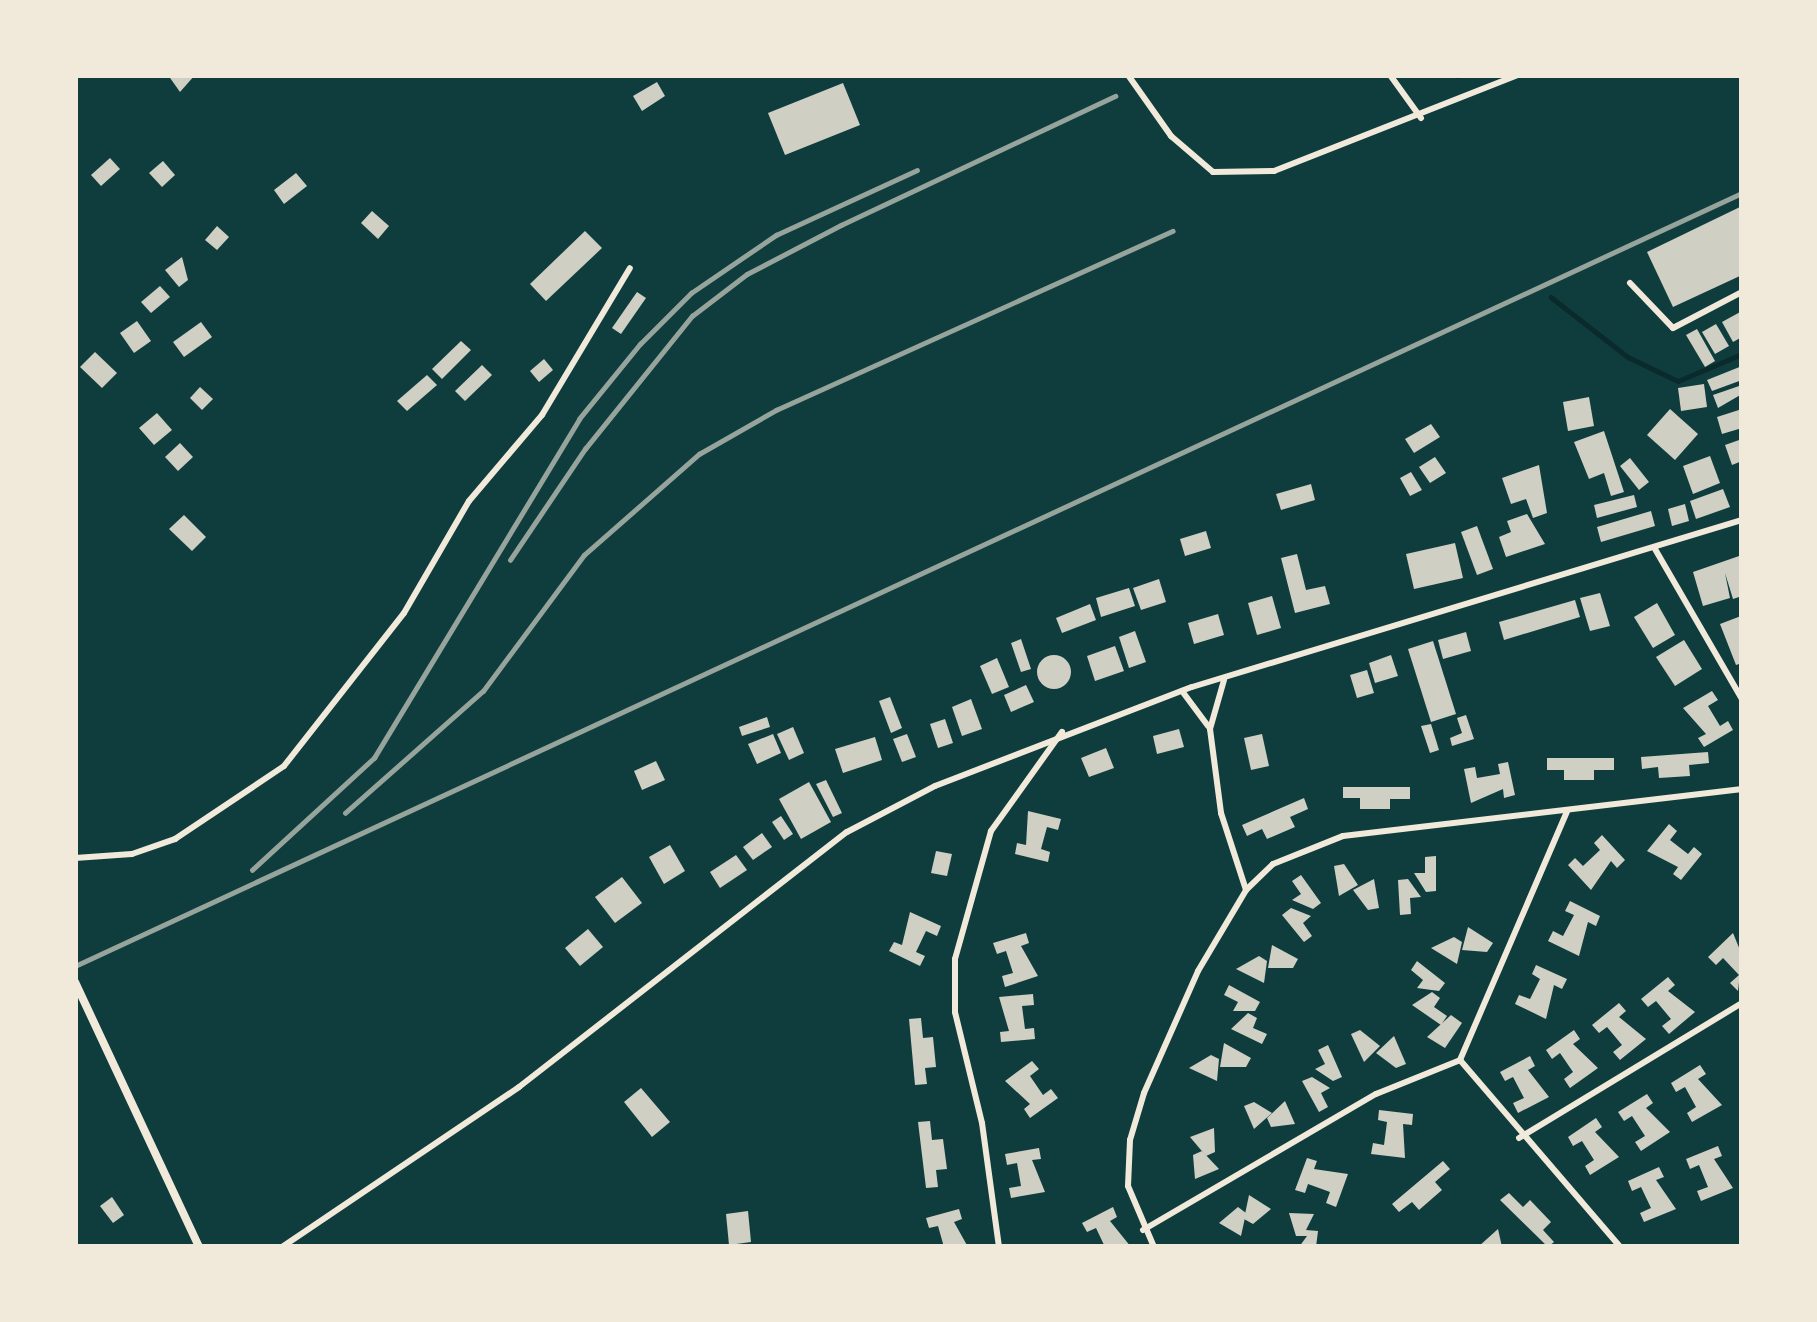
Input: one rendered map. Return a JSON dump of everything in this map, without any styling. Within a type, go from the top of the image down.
[{"type":"street","points":[[1128,75],[1171,136],[1213,172],[1274,171],[1421,118],[1518,75]]},
{"type":"street","points":[[1390,75],[1421,118]]},
{"type":"street","points":[[75,858],[132,854],[175,838],[284,766],[404,613],[469,501],[542,415],[630,268]]},
{"type":"street","points":[[1630,283],[1673,328],[1742,292]]},
{"type":"street","points":[[283,1247],[519,1087],[847,832],[1062,732],[1742,520]]},
{"type":"street","points":[[1655,549],[1742,699]]},
{"type":"street","points":[[1224,680],[1210,729],[1221,812],[1246,890]]},
{"type":"street","points":[[1182,691],[1210,729]]},
{"type":"street","points":[[999,1247],[982,1124],[955,1012],[955,959],[992,831],[1062,732]]},
{"type":"street","points":[[1154,1247],[1128,1186],[1130,1140],[1198,971],[1246,890],[1273,864],[1343,836],[1742,789]]},
{"type":"street","points":[[1143,1229],[1376,1094],[1460,1060],[1567,812]]},
{"type":"street","points":[[75,982],[199,1247]]},
{"type":"street","points":[[1519,1138],[1742,1003]]},
{"type":"street","points":[[1460,1060],[1519,1138],[1620,1247]]},
{"type":"building","points":[[168,75],[195,75],[180,92]]},
{"type":"building","points":[[657,82],[665,96],[642,111],[633,96]]},
{"type":"building","points":[[843,83],[860,125],[785,155],[768,113]]},
{"type":"building","points":[[110,158],[120,169],[101,186],[91,175]]},
{"type":"building","points":[[163,161],[175,175],[162,187],[149,173]]},
{"type":"building","points":[[296,173],[307,186],[284,204],[274,190]]},
{"type":"building","points":[[1742,206],[1742,275],[1673,307],[1647,252]]},
{"type":"building","points":[[372,211],[389,226],[378,239],[361,223]]},
{"type":"building","points":[[217,226],[229,237],[217,250],[205,240]]},
{"type":"building","points":[[585,231],[602,248],[546,301],[530,284]]},
{"type":"building","points":[[182,257],[188,280],[179,287],[165,270]]},
{"type":"building","points":[[160,286],[170,297],[151,313],[141,302]]},
{"type":"building","points":[[637,292],[646,298],[621,334],[612,328]]},
{"type":"building","points":[[1742,311],[1742,337],[1733,342],[1722,322]]},
{"type":"building","points":[[137,321],[151,341],[134,353],[120,333]]},
{"type":"building","points":[[201,322],[212,337],[184,357],[173,342]]},
{"type":"building","points":[[1716,324],[1729,346],[1715,354],[1702,332]]},
{"type":"building","points":[[1697,329],[1715,361],[1705,367],[1686,335]]},
{"type":"building","points":[[461,341],[471,350],[442,379],[432,369]]},
{"type":"building","points":[[95,352],[117,373],[102,388],[80,367]]},
{"type":"building","points":[[544,359],[553,370],[539,382],[530,371]]},
{"type":"building","points":[[482,365],[492,375],[465,401],[455,391]]},
{"type":"building","points":[[1742,366],[1742,380],[1712,391],[1707,380]]},
{"type":"building","points":[[427,375],[437,385],[407,411],[397,401]]},
{"type":"building","points":[[1704,384],[1707,407],[1681,411],[1678,388]]},
{"type":"building","points":[[1742,385],[1742,394],[1718,408],[1713,395]]},
{"type":"building","points":[[200,387],[213,399],[202,410],[190,398]]},
{"type":"building","points":[[1589,397],[1594,426],[1568,431],[1563,402]]},
{"type":"building","points":[[1670,409],[1698,434],[1675,460],[1647,435]]},
{"type":"building","points":[[1742,409],[1742,428],[1722,434],[1717,417]]},
{"type":"building","points":[[157,413],[172,430],[154,445],[139,428]]},
{"type":"building","points":[[1431,424],[1440,437],[1414,453],[1405,439]]},
{"type":"building","points":[[1604,431],[1624,492],[1611,496],[1604,473],[1589,479],[1574,442]]},
{"type":"building","points":[[1742,439],[1742,461],[1732,465],[1725,445]]},
{"type":"building","points":[[180,443],[193,457],[178,471],[165,457]]},
{"type":"building","points":[[1710,456],[1720,483],[1693,494],[1683,466]]},
{"type":"building","points":[[1435,457],[1446,473],[1430,483],[1419,467]]},
{"type":"building","points":[[1630,458],[1649,482],[1639,490],[1620,466]]},
{"type":"building","points":[[1539,465],[1547,513],[1533,518],[1526,499],[1511,504],[1502,478]]},
{"type":"building","points":[[1411,472],[1422,490],[1410,496],[1400,478]]},
{"type":"building","points":[[1311,484],[1315,500],[1281,510],[1276,494]]},
{"type":"building","points":[[1723,489],[1730,507],[1696,519],[1690,501]]},
{"type":"building","points":[[1634,495],[1637,507],[1597,518],[1594,505]]},
{"type":"building","points":[[1685,504],[1689,521],[1672,526],[1668,509]]},
{"type":"building","points":[[1651,511],[1655,526],[1601,542],[1597,527]]},
{"type":"building","points":[[1527,514],[1545,544],[1506,557],[1499,537],[1511,532],[1507,521]]},
{"type":"building","points":[[184,515],[206,537],[192,551],[169,529]]},
{"type":"building","points":[[1477,526],[1493,569],[1477,575],[1461,532]]},
{"type":"building","points":[[1206,531],[1211,548],[1185,556],[1180,539]]},
{"type":"building","points":[[1455,543],[1463,578],[1414,589],[1406,554]]},
{"type":"building","points":[[1297,554],[1306,590],[1325,586],[1330,604],[1295,613],[1281,558]]},
{"type":"building","points":[[1742,555],[1742,596],[1733,599],[1725,573],[1730,598],[1703,606],[1693,572]]},
{"type":"building","points":[[1159,579],[1166,602],[1141,610],[1133,588]]},
{"type":"building","points":[[1129,588],[1135,606],[1101,617],[1096,598]]},
{"type":"building","points":[[1600,593],[1610,626],[1590,631],[1580,598]]},
{"type":"building","points":[[1272,596],[1281,628],[1257,635],[1248,603]]},
{"type":"building","points":[[1575,600],[1580,617],[1504,640],[1499,622]]},
{"type":"building","points":[[1657,603],[1675,635],[1653,648],[1634,617]]},
{"type":"building","points":[[1090,604],[1096,620],[1062,633],[1056,618]]},
{"type":"building","points":[[1218,614],[1224,635],[1194,644],[1188,623]]},
{"type":"building","points":[[1741,616],[1742,663],[1736,665],[1720,624]]},
{"type":"building","points":[[1135,631],[1146,662],[1129,668],[1119,637]]},
{"type":"building","points":[[1466,632],[1471,651],[1443,659],[1438,640]]},
{"type":"building","points":[[1021,639],[1031,669],[1021,672],[1011,643]]},
{"type":"building","points":[[1684,640],[1702,669],[1675,686],[1656,657]]},
{"type":"building","points":[[1433,641],[1456,714],[1431,722],[1408,649]]},
{"type":"building","points":[[1115,646],[1124,671],[1095,681],[1087,656]]},
{"type":"building","points":[[1054,655],[1066,660],[1071,672],[1066,684],[1054,689],[1042,684],[1037,672],[1042,660]]},
{"type":"building","points":[[1391,655],[1398,676],[1375,683],[1369,663]]},
{"type":"building","points":[[997,658],[1009,687],[992,694],[980,666]]},
{"type":"building","points":[[1367,670],[1374,693],[1357,698],[1350,675]]},
{"type":"building","points":[[1026,685],[1034,702],[1011,712],[1004,695]]},
{"type":"building","points":[[1712,691],[1718,700],[1708,706],[1720,726],[1728,721],[1733,730],[1704,747],[1698,738],[1706,734],[1683,708]]},
{"type":"building","points":[[890,697],[902,728],[891,733],[879,701]]},
{"type":"building","points":[[971,699],[982,729],[962,736],[952,707]]},
{"type":"building","points":[[1466,715],[1474,739],[1452,746],[1450,738],[1462,733],[1457,718]]},
{"type":"building","points":[[767,717],[770,727],[742,736],[739,727]]},
{"type":"building","points":[[945,719],[953,743],[938,748],[930,724]]},
{"type":"building","points":[[1431,724],[1439,750],[1430,753],[1421,726]]},
{"type":"building","points":[[793,727],[804,753],[789,760],[777,734]]},
{"type":"building","points":[[1179,729],[1184,747],[1157,754],[1153,736]]},
{"type":"building","points":[[773,734],[781,753],[757,764],[748,744]]},
{"type":"building","points":[[907,734],[916,757],[902,762],[893,739]]},
{"type":"building","points":[[1262,734],[1269,766],[1251,770],[1244,738]]},
{"type":"building","points":[[875,737],[882,760],[843,773],[835,749]]},
{"type":"building","points":[[1106,748],[1114,768],[1089,777],[1081,758]]},
{"type":"building","points":[[1708,752],[1709,763],[1689,765],[1690,776],[1659,778],[1658,767],[1642,769],[1641,757]]},
{"type":"building","points":[[1547,758],[1614,758],[1614,770],[1594,770],[1594,780],[1564,780],[1564,770],[1547,770]]},
{"type":"building","points":[[656,761],[665,780],[642,790],[634,771]]},
{"type":"building","points":[[1508,762],[1515,795],[1504,798],[1503,789],[1471,803],[1464,769],[1475,767],[1477,778],[1500,774],[1498,764]]},
{"type":"building","points":[[826,780],[842,813],[833,817],[816,784]]},
{"type":"building","points":[[809,782],[831,822],[801,839],[779,799]]},
{"type":"building","points":[[1343,787],[1410,787],[1410,799],[1390,799],[1390,809],[1360,809],[1360,798],[1343,798]]},
{"type":"building","points":[[1304,798],[1308,809],[1290,817],[1295,827],[1267,839],[1262,829],[1247,836],[1242,825]]},
{"type":"building","points":[[1028,811],[1061,819],[1058,830],[1047,827],[1041,849],[1050,852],[1048,862],[1015,854],[1017,843],[1026,845]]},
{"type":"building","points":[[781,816],[793,834],[784,840],[772,822]]},
{"type":"building","points":[[1669,824],[1677,831],[1670,840],[1688,854],[1694,847],[1702,854],[1681,880],[1673,874],[1678,867],[1647,851]]},
{"type":"building","points":[[762,833],[772,847],[753,860],[743,847]]},
{"type":"building","points":[[1602,835],[1625,860],[1617,868],[1611,861],[1591,890],[1568,865],[1575,858],[1583,866],[1600,850],[1594,843]]},
{"type":"building","points":[[670,845],[685,871],[664,884],[649,857]]},
{"type":"building","points":[[936,851],[952,854],[947,876],[931,873]]},
{"type":"building","points":[[736,855],[747,870],[720,888],[710,872]]},
{"type":"building","points":[[1436,856],[1436,891],[1426,892],[1414,873],[1425,873],[1425,857]]},
{"type":"building","points":[[1344,864],[1358,885],[1339,896],[1334,866]]},
{"type":"building","points":[[1301,875],[1321,903],[1313,909],[1292,900],[1301,894],[1292,881]]},
{"type":"building","points":[[622,877],[642,903],[615,923],[595,897]]},
{"type":"building","points":[[1374,879],[1379,908],[1368,910],[1353,890]]},
{"type":"building","points":[[1408,879],[1421,897],[1410,898],[1411,914],[1400,915],[1398,880]]},
{"type":"building","points":[[1570,901],[1600,916],[1596,926],[1588,922],[1579,956],[1548,941],[1553,931],[1563,936],[1574,915],[1565,911]]},
{"type":"building","points":[[1291,908],[1311,916],[1303,923],[1312,936],[1304,942],[1282,915]]},
{"type":"building","points":[[910,912],[941,926],[937,936],[926,931],[916,952],[925,956],[920,966],[889,951],[894,942],[902,945]]},
{"type":"building","points":[[1468,927],[1493,943],[1487,952],[1462,950]]},
{"type":"building","points":[[588,929],[603,947],[580,966],[565,948]]},
{"type":"building","points":[[1026,933],[1029,943],[1021,946],[1038,976],[1005,987],[1002,976],[1013,973],[1006,951],[997,954],[993,943]]},
{"type":"building","points":[[1733,933],[1742,955],[1738,991],[1730,983],[1739,975],[1723,958],[1716,965],[1708,957]]},
{"type":"building","points":[[1454,937],[1462,942],[1457,964],[1431,948]]},
{"type":"building","points":[[1272,945],[1298,959],[1293,968],[1268,968]]},
{"type":"building","points":[[1259,956],[1267,961],[1264,983],[1236,969]]},
{"type":"building","points":[[1417,961],[1445,983],[1439,991],[1417,988],[1423,980],[1411,970]]},
{"type":"building","points":[[1536,965],[1567,979],[1562,989],[1554,985],[1546,1019],[1515,1004],[1519,995],[1530,999],[1540,979],[1532,974]]},
{"type":"building","points":[[1668,977],[1675,985],[1668,991],[1695,1012],[1669,1034],[1662,1026],[1671,1019],[1656,1001],[1648,1007],[1641,999]]},
{"type":"building","points":[[1229,985],[1260,1002],[1255,1011],[1233,1011],[1238,1002],[1224,995]]},
{"type":"building","points":[[1432,992],[1440,998],[1434,1007],[1447,1016],[1441,1025],[1412,1005]]},
{"type":"building","points":[[1033,994],[1034,1005],[1022,1006],[1025,1029],[1034,1028],[1035,1039],[1001,1042],[1000,1032],[1009,1031],[999,997]]},
{"type":"building","points":[[1619,1003],[1626,1011],[1619,1017],[1646,1039],[1620,1060],[1613,1052],[1622,1045],[1607,1027],[1599,1033],[1592,1025]]},
{"type":"building","points":[[1248,1013],[1257,1018],[1253,1028],[1267,1034],[1262,1044],[1231,1029]]},
{"type":"building","points":[[1451,1015],[1462,1023],[1445,1048],[1427,1037]]},
{"type":"building","points":[[921,1018],[923,1038],[933,1037],[936,1067],[925,1068],[927,1084],[915,1085],[909,1019]]},
{"type":"building","points":[[1360,1030],[1380,1046],[1364,1062],[1351,1034]]},
{"type":"building","points":[[1574,1030],[1580,1039],[1573,1044],[1598,1068],[1570,1088],[1564,1079],[1573,1072],[1560,1053],[1552,1059],[1546,1050]]},
{"type":"building","points":[[1394,1036],[1406,1064],[1396,1068],[1376,1053]]},
{"type":"building","points":[[1224,1043],[1251,1058],[1246,1067],[1220,1067]]},
{"type":"building","points":[[1328,1045],[1342,1077],[1333,1081],[1315,1069],[1325,1064],[1318,1050]]},
{"type":"building","points":[[1211,1055],[1219,1059],[1217,1081],[1189,1068]]},
{"type":"building","points":[[1530,1056],[1535,1066],[1528,1070],[1549,1097],[1518,1113],[1513,1103],[1524,1098],[1513,1077],[1505,1081],[1500,1072]]},
{"type":"building","points":[[1032,1061],[1039,1069],[1030,1076],[1043,1095],[1051,1089],[1058,1098],[1030,1118],[1024,1109],[1030,1104],[1005,1081]]},
{"type":"building","points":[[1700,1065],[1706,1074],[1698,1079],[1722,1105],[1692,1122],[1687,1113],[1696,1107],[1685,1087],[1676,1092],[1671,1083]]},
{"type":"building","points":[[1312,1077],[1330,1088],[1321,1093],[1328,1107],[1319,1112],[1302,1081]]},
{"type":"building","points":[[641,1088],[670,1122],[652,1137],[624,1102]]},
{"type":"building","points":[[1647,1094],[1653,1103],[1646,1108],[1670,1132],[1641,1151],[1635,1142],[1645,1136],[1632,1116],[1624,1121],[1618,1112]]},
{"type":"building","points":[[1285,1101],[1295,1124],[1271,1127],[1267,1118]]},
{"type":"building","points":[[1254,1102],[1272,1113],[1254,1129],[1244,1106]]},
{"type":"building","points":[[1379,1110],[1413,1114],[1412,1125],[1403,1124],[1405,1158],[1371,1154],[1373,1143],[1384,1145],[1387,1122],[1378,1120]]},
{"type":"building","points":[[1596,1118],[1602,1127],[1595,1132],[1619,1157],[1590,1175],[1585,1166],[1594,1160],[1582,1141],[1573,1146],[1568,1137]]},
{"type":"building","points":[[930,1121],[932,1140],[943,1139],[947,1169],[936,1170],[938,1187],[926,1188],[918,1122]]},
{"type":"building","points":[[1214,1128],[1215,1152],[1206,1156],[1190,1137]]},
{"type":"building","points":[[1718,1146],[1722,1156],[1714,1159],[1733,1188],[1701,1201],[1697,1191],[1708,1187],[1699,1165],[1690,1169],[1686,1159]]},
{"type":"building","points":[[1039,1148],[1041,1159],[1032,1160],[1045,1192],[1011,1198],[1009,1188],[1021,1186],[1017,1163],[1007,1165],[1005,1154]]},
{"type":"building","points":[[1202,1151],[1219,1169],[1195,1179],[1193,1155]]},
{"type":"building","points":[[1307,1158],[1317,1161],[1314,1169],[1348,1174],[1336,1207],[1326,1203],[1330,1192],[1308,1184],[1305,1193],[1295,1190]]},
{"type":"building","points":[[1443,1161],[1450,1169],[1435,1182],[1442,1190],[1419,1210],[1412,1202],[1399,1212],[1392,1204]]},
{"type":"building","points":[[1659,1167],[1664,1177],[1656,1180],[1676,1209],[1644,1222],[1640,1213],[1651,1208],[1641,1187],[1632,1191],[1628,1181]]},
{"type":"building","points":[[1509,1193],[1523,1207],[1530,1200],[1551,1222],[1543,1230],[1554,1242],[1548,1247],[1500,1200]]},
{"type":"building","points":[[1249,1195],[1271,1209],[1253,1224],[1244,1219]]},
{"type":"building","points":[[112,1197],[124,1215],[113,1223],[100,1206]]},
{"type":"building","points":[[1113,1207],[1117,1217],[1110,1221],[1131,1247],[1105,1247],[1096,1228],[1087,1232],[1082,1223]]},
{"type":"building","points":[[1238,1207],[1246,1213],[1241,1236],[1219,1223]]},
{"type":"building","points":[[959,1209],[962,1219],[954,1222],[968,1247],[944,1247],[938,1226],[929,1228],[926,1218]]},
{"type":"building","points":[[748,1211],[751,1242],[729,1245],[726,1214]]},
{"type":"building","points":[[1289,1213],[1314,1214],[1306,1230],[1318,1231],[1316,1247],[1299,1247],[1307,1236],[1296,1236]]},
{"type":"building","points":[[1498,1229],[1502,1247],[1478,1247]]},
{"type":"waterway","points":[[1551,297],[1628,357],[1678,381],[1742,354]]},
{"type":"railway","points":[[510,560],[585,449],[692,316],[747,274],[841,225],[1115,96]]},
{"type":"railway","points":[[252,870],[374,758],[579,419],[640,344],[691,293],[776,235],[917,170]]},
{"type":"railway","points":[[75,966],[1742,193]]},
{"type":"railway","points":[[345,813],[483,691],[584,555],[699,454],[776,410],[1173,231]]}]
